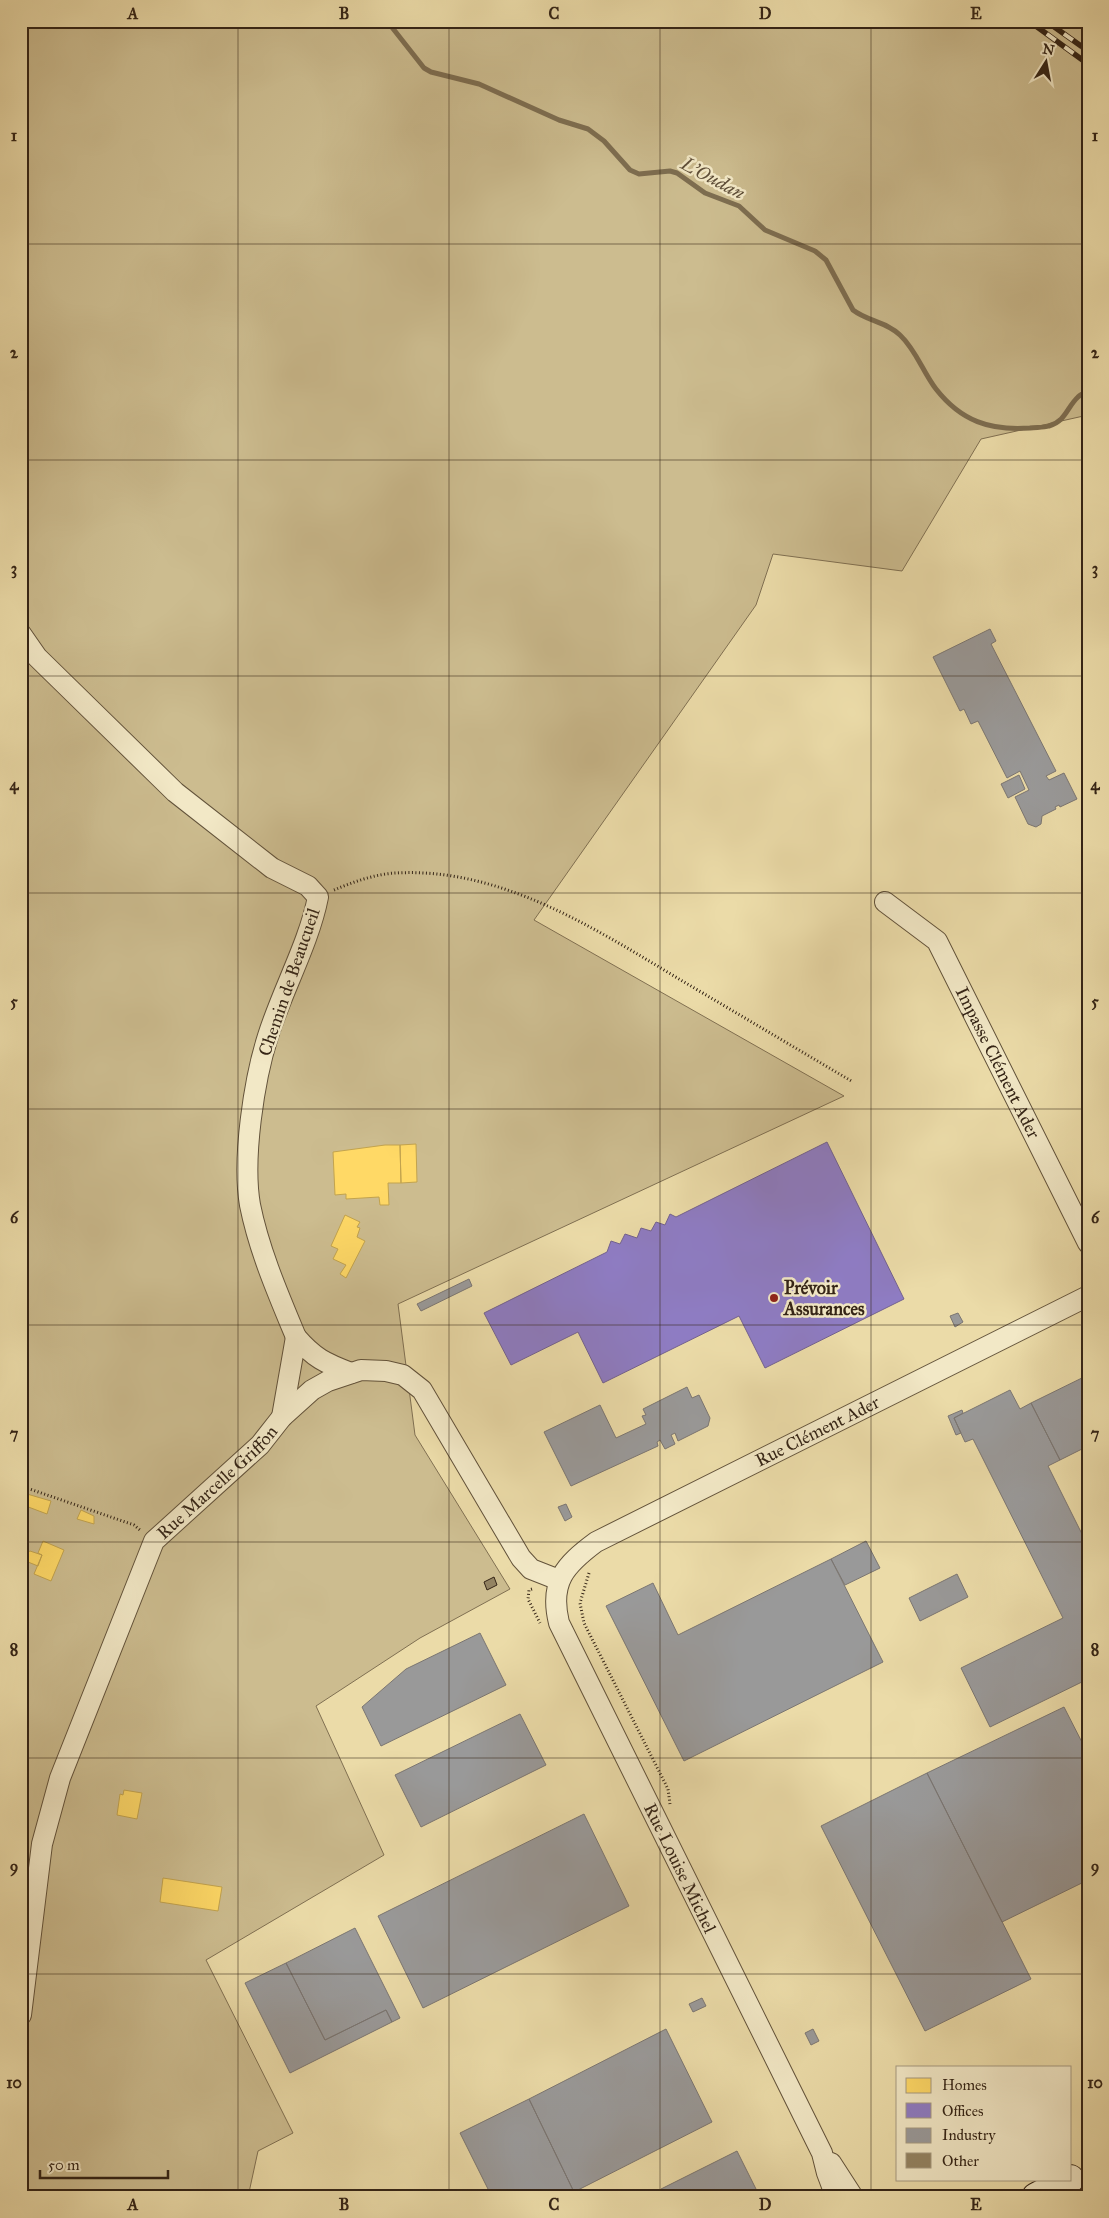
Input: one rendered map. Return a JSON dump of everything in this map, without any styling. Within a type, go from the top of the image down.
[{"type":"street","name":"Chemin de Beaucueil","points":[[21,634],[37,657],[174,792],[272,868],[308,886],[318,897],[314,916],[289,976],[268,1036],[250,1122],[248,1179],[250,1204],[271,1277],[296,1337],[308,1351],[324,1363],[351,1373]]},
{"type":"street","name":"Impasse Clément Ader","points":[[884,902],[937,941],[1088,1243]]},
{"type":"street","name":"Rue Clément Ader","points":[[558,1583],[566,1568],[596,1542],[1088,1296]]},
{"type":"street","points":[[282,1416],[296,1337]]},
{"type":"street","name":"Rue Marcelle Griffon","points":[[21,2014],[42,1844],[60,1778],[154,1541],[260,1446],[282,1416],[328,1381],[351,1373],[361,1370],[386,1371],[403,1375],[422,1390],[521,1558],[531,1568],[558,1583]]},
{"type":"street","name":"Rue Louise Michel","points":[[558,1583],[556,1609],[559,1623],[822,2153],[836,2197]]},
{"type":"street","name":"Rue Louise Michel","points":[[822,2153],[837,2169],[853,2197]]},
{"type":"street","points":[[1072,2178],[1088,2170]]},
{"type":"street","points":[[1036,2197],[1068,2180]]},
{"type":"path","points":[[318,897],[355,881],[395,873],[445,876],[514,892],[588,925],[853,1082]]},
{"type":"path","points":[[21,1486],[134,1525],[154,1541]]},
{"type":"path","points":[[590,1570],[580,1603],[584,1623],[668,1789],[670,1805],[659,1826]]},
{"type":"path","points":[[542,1628],[528,1599],[529,1590],[558,1583]]},
{"type":"shaded area","points":[[21,21],[1088,21],[1088,415],[981,439],[902,571],[773,554],[756,605],[534,920],[844,1096],[398,1304],[415,1435],[510,1589],[420,1638],[316,1706],[384,1855],[206,1960],[293,2133],[258,2151],[248,2197],[21,2197]]},
{"type":"building: Homes","points":[[416,1144],[417,1182],[401,1183],[400,1145]]},
{"type":"building: Homes","points":[[385,1145],[400,1145],[401,1183],[388,1183],[389,1205],[380,1205],[379,1197],[346,1199],[346,1194],[335,1195],[333,1152]]},
{"type":"building: Homes","points":[[345,1215],[360,1222],[357,1227],[360,1228],[357,1237],[365,1241],[346,1278],[340,1274],[346,1265],[333,1259],[338,1249],[331,1246]]},
{"type":"building: Homes","points":[[21,1493],[27,1494],[23,1505],[21,1504]]},
{"type":"building: Homes","points":[[27,1494],[51,1501],[47,1514],[23,1505]]},
{"type":"building: Homes","points":[[81,1510],[94,1516],[94,1524],[77,1519]]},
{"type":"building: Homes","points":[[43,1541],[64,1550],[51,1581],[34,1574],[42,1555],[38,1553]]},
{"type":"building: Homes","points":[[30,1551],[42,1555],[38,1566],[28,1562],[26,1558]]},
{"type":"building: Homes","points":[[124,1790],[142,1793],[137,1819],[117,1815],[120,1794],[123,1795]]},
{"type":"building: Homes","points":[[163,1878],[222,1887],[218,1911],[160,1902]]},
{"type":"building: Offices","points":[[827,1142],[904,1299],[765,1368],[739,1316],[603,1383],[578,1332],[511,1365],[484,1313],[607,1252],[611,1241],[620,1244],[625,1234],[637,1238],[641,1228],[651,1231],[656,1222],[665,1225],[670,1214],[676,1217]]},
{"type":"building: Industry","points":[[990,629],[996,641],[991,644],[1056,771],[1046,776],[1049,780],[1064,773],[1077,799],[1060,807],[1059,805],[1055,807],[1056,809],[1042,816],[1041,824],[1036,827],[1028,824],[1015,797],[1029,790],[1020,771],[1007,778],[978,721],[971,724],[964,709],[960,711],[933,657]]},
{"type":"building: Industry","points":[[1019,775],[1025,789],[1008,798],[1001,784]]},
{"type":"building: Industry","points":[[469,1279],[472,1286],[421,1311],[417,1304]]},
{"type":"building: Industry","points":[[958,1313],[963,1322],[955,1327],[950,1316]]},
{"type":"building: Industry","points":[[1088,1375],[1088,1446],[1060,1460],[1031,1403]]},
{"type":"building: Industry","points":[[687,1387],[692,1398],[699,1395],[710,1418],[708,1426],[678,1441],[675,1433],[671,1435],[675,1444],[665,1449],[660,1440],[657,1442],[658,1446],[571,1486],[544,1432],[600,1405],[616,1438],[646,1424],[642,1416],[646,1415],[643,1409]]},
{"type":"building: Industry","points":[[1010,1390],[1020,1409],[1031,1403],[1060,1460],[1048,1466],[1088,1546],[1088,1679],[990,1727],[961,1668],[1063,1618],[973,1439],[965,1442],[954,1418]]},
{"type":"building: Industry","points":[[962,1410],[963,1413],[954,1418],[961,1433],[956,1435],[948,1416]]},
{"type":"building: Industry","points":[[566,1504],[572,1517],[565,1521],[558,1507]]},
{"type":"building: Industry","points":[[866,1541],[880,1568],[845,1585],[831,1559]]},
{"type":"building: Industry","points":[[831,1559],[883,1662],[684,1761],[606,1606],[653,1583],[678,1635]]},
{"type":"building: Industry","points":[[957,1574],[968,1597],[920,1621],[909,1598]]},
{"type":"building: Industry","points":[[480,1633],[506,1685],[381,1746],[362,1707],[406,1669]]},
{"type":"building: Industry","points":[[1064,1707],[1088,1754],[1088,1880],[1002,1922],[927,1773]]},
{"type":"building: Industry","points":[[520,1714],[546,1765],[421,1827],[395,1775]]},
{"type":"building: Industry","points":[[927,1773],[1031,1979],[925,2031],[821,1826]]},
{"type":"building: Industry","points":[[584,1814],[629,1906],[423,2008],[378,1916]]},
{"type":"building: Industry","points":[[355,1928],[400,2018],[392,2022],[386,2010],[325,2040],[286,1963]]},
{"type":"building: Industry","points":[[286,1963],[325,2040],[386,2010],[392,2022],[290,2073],[245,1983]]},
{"type":"building: Industry","points":[[702,1998],[706,2006],[693,2012],[689,2004]]},
{"type":"building: Industry","points":[[666,2029],[712,2122],[574,2192],[529,2099]]},
{"type":"building: Industry","points":[[813,2029],[819,2041],[811,2045],[805,2033]]},
{"type":"building: Industry","points":[[529,2099],[574,2192],[564,2197],[492,2197],[460,2133]]},
{"type":"building: Industry","points":[[737,2151],[760,2197],[665,2197],[661,2189]]},
{"type":"building: Other","points":[[494,1577],[497,1585],[487,1590],[484,1582]]},
{"type":"waterway","name":"L'Oudan","points":[[387,21],[424,68],[431,72],[479,84],[559,120],[588,129],[604,141],[630,170],[639,174],[670,171],[677,173],[705,193],[739,206],[765,230],[815,251],[826,260],[853,310],[864,317],[889,327],[900,335],[911,347],[936,389],[956,409],[977,422],[1002,428],[1047,427],[1059,421],[1074,401],[1088,391]]},
{"type":"railway","points":[[1029,21],[1088,64]]},
{"type":"railway","points":[[1046,21],[1088,51]]},
{"type":"place","name":"Prévoir Assurances","points":[[774,1298]]}]
